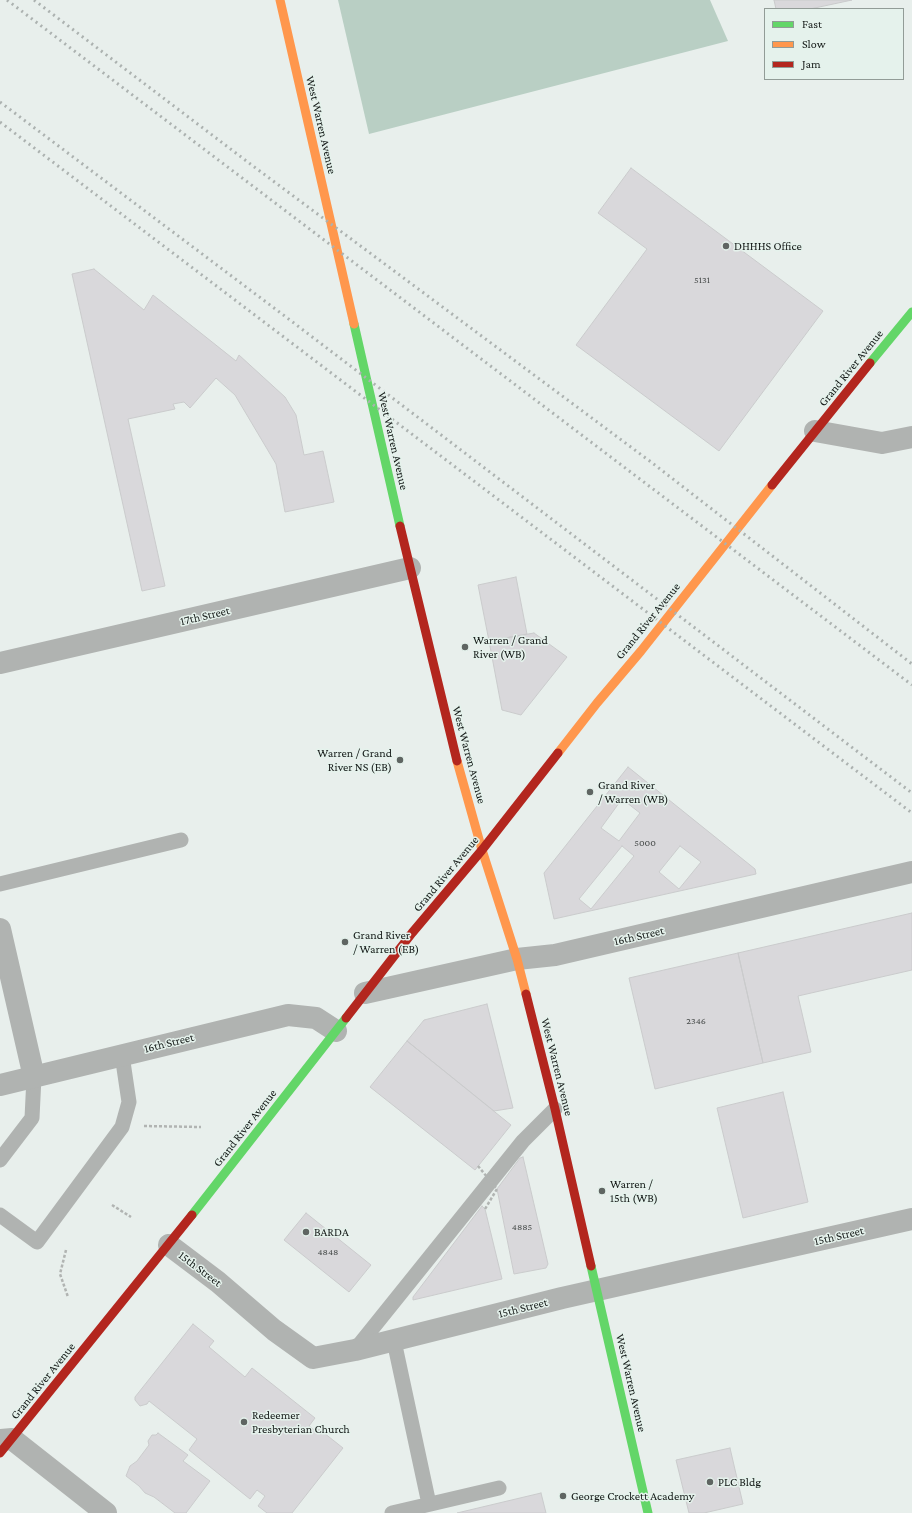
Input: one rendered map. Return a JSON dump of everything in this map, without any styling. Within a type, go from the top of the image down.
[{"type":"main road","name":"West Warren Avenue","points":[[280,0],[410,568],[460,774],[482,850],[517,959],[556,1109],[648,1513]]},
{"type":"main road","name":"Grand River Avenue","points":[[4,1444],[169,1245],[365,993],[381,970],[482,850],[597,703],[912,312]]},
{"type":"street","points":[[815,431],[882,443],[912,436]]},
{"type":"street","name":"17th Street","points":[[0,663],[410,568]]},
{"type":"street","name":"16th Street","points":[[365,993],[517,959],[555,955],[912,872]]},
{"type":"street","points":[[0,929],[34,1077]]},
{"type":"street","name":"16th Street","points":[[0,1085],[288,1015],[316,1018],[336,1030]]},
{"type":"street","name":"15th Street","points":[[169,1245],[218,1282],[274,1330],[313,1358],[355,1350],[562,1298],[912,1219]]},
{"type":"street","points":[[4,1444],[106,1513]]},
{"type":"lane","points":[[0,884],[181,840]]},
{"type":"lane","points":[[0,1215],[37,1242],[122,1128],[129,1102],[122,1055]]},
{"type":"lane","points":[[0,1160],[32,1118],[34,1077]]},
{"type":"lane","points":[[355,1350],[524,1141],[556,1109]]},
{"type":"lane","points":[[394,1340],[429,1504]]},
{"type":"lane","points":[[392,1513],[498,1488]]},
{"type":"path","points":[[138,1126],[201,1126]]},
{"type":"path","points":[[478,1166],[497,1189],[486,1209]]},
{"type":"path","points":[[112,1205],[131,1217]]},
{"type":"path","points":[[66,1250],[60,1274],[68,1297]]},
{"type":"green space","points":[[338,0],[710,0],[728,41],[369,134]]},
{"type":"building","points":[[774,0],[852,0],[815,8],[776,8]]},
{"type":"building","points":[[631,168],[823,311],[719,451],[576,345],[647,249],[598,213]]},
{"type":"building","points":[[94,269],[144,310],[153,295],[236,361],[239,355],[285,397],[296,415],[304,455],[323,451],[334,502],[285,512],[276,464],[235,395],[216,378],[190,408],[184,402],[173,404],[175,409],[128,419],[165,586],[142,591],[72,274]]},
{"type":"building","points":[[516,577],[527,634],[489,641],[478,585]]},
{"type":"building","points":[[534,633],[567,657],[521,715],[502,710],[489,641]]},
{"type":"building","points":[[628,767],[755,869],[756,874],[554,919],[544,873]],"holes":[[[622,799],[640,813],[619,841],[601,828]],[[622,846],[634,856],[591,909],[579,899]],[[680,846],[701,862],[679,889],[659,872]]]},
{"type":"building","points":[[912,913],[912,970],[798,996],[811,1052],[763,1063],[738,953]]},
{"type":"building","points":[[738,953],[763,1063],[655,1089],[629,978]]},
{"type":"building","points":[[487,1004],[513,1108],[494,1111],[407,1041],[424,1020]]},
{"type":"building","points":[[407,1041],[511,1125],[475,1170],[370,1087]]},
{"type":"building","points":[[783,1092],[808,1202],[743,1218],[717,1108]]},
{"type":"building","points":[[523,1157],[548,1264],[546,1268],[514,1274],[497,1189],[520,1158]]},
{"type":"building","points":[[482,1206],[485,1209],[502,1279],[413,1300],[413,1297]]},
{"type":"building","points":[[306,1213],[371,1265],[349,1292],[284,1240]]},
{"type":"building","name":"Redeemer Presbyterian Church","points":[[193,1324],[214,1341],[209,1347],[245,1377],[252,1368],[315,1418],[309,1426],[317,1432],[319,1429],[343,1448],[292,1513],[267,1513],[258,1506],[265,1496],[257,1490],[250,1499],[189,1450],[197,1439],[149,1401],[147,1404],[140,1406],[135,1400],[135,1397]]},
{"type":"building","points":[[158,1433],[188,1455],[183,1461],[210,1481],[186,1513],[175,1513],[154,1497],[145,1493],[139,1486],[126,1476],[130,1466],[137,1461],[149,1445],[148,1441],[152,1435],[156,1435]]},
{"type":"building","name":"PLC Bldg","points":[[730,1448],[743,1504],[704,1513],[689,1513],[676,1460]]},
{"type":"building","points":[[541,1493],[546,1513],[457,1513]]},
{"type":"railway","points":[[7,0],[912,685]]},
{"type":"railway","points":[[34,0],[253,166],[651,462],[912,664]]},
{"type":"railway","points":[[0,102],[286,317],[912,793]]},
{"type":"railway","points":[[0,122],[912,813]]},
{"type":"traffic: fast","points":[[870,363],[912,312]]},
{"type":"traffic: fast","points":[[354,324],[400,526]]},
{"type":"traffic: fast","points":[[192,1215],[346,1018]]},
{"type":"traffic: fast","points":[[591,1266],[648,1513]]},
{"type":"traffic: slow","points":[[280,0],[354,324]]},
{"type":"traffic: slow","points":[[558,753],[597,703],[641,651],[772,485]]},
{"type":"traffic: slow","points":[[457,761],[482,850],[517,959],[526,994]]},
{"type":"traffic: jam","points":[[772,485],[870,363]]},
{"type":"traffic: jam","points":[[400,526],[457,761]]},
{"type":"traffic: jam","points":[[346,1018],[412,933],[482,850],[558,753]]},
{"type":"traffic: jam","points":[[526,994],[555,1109],[591,1266]]},
{"type":"traffic: jam","points":[[0,1453],[192,1215]]},
{"type":"place","name":"DHHHS Office","points":[[726,246]]},
{"type":"place","name":"Warren / Grand River (WB)","points":[[465,647]]},
{"type":"place","name":"Warren / Grand River NS (EB)","points":[[400,760]]},
{"type":"place","name":"Grand River / Warren (WB)","points":[[590,792]]},
{"type":"place","name":"Grand River / Warren (EB)","points":[[345,942]]},
{"type":"place","name":"Warren / 15th (WB)","points":[[602,1191]]},
{"type":"place","name":"BARDA","points":[[306,1232]]},
{"type":"place","name":"Redeemer Presbyterian Church","points":[[244,1422]]},
{"type":"place","name":"PLC Bldg","points":[[710,1482]]},
{"type":"place","name":"George Crockett Academy","points":[[563,1496]]}]
